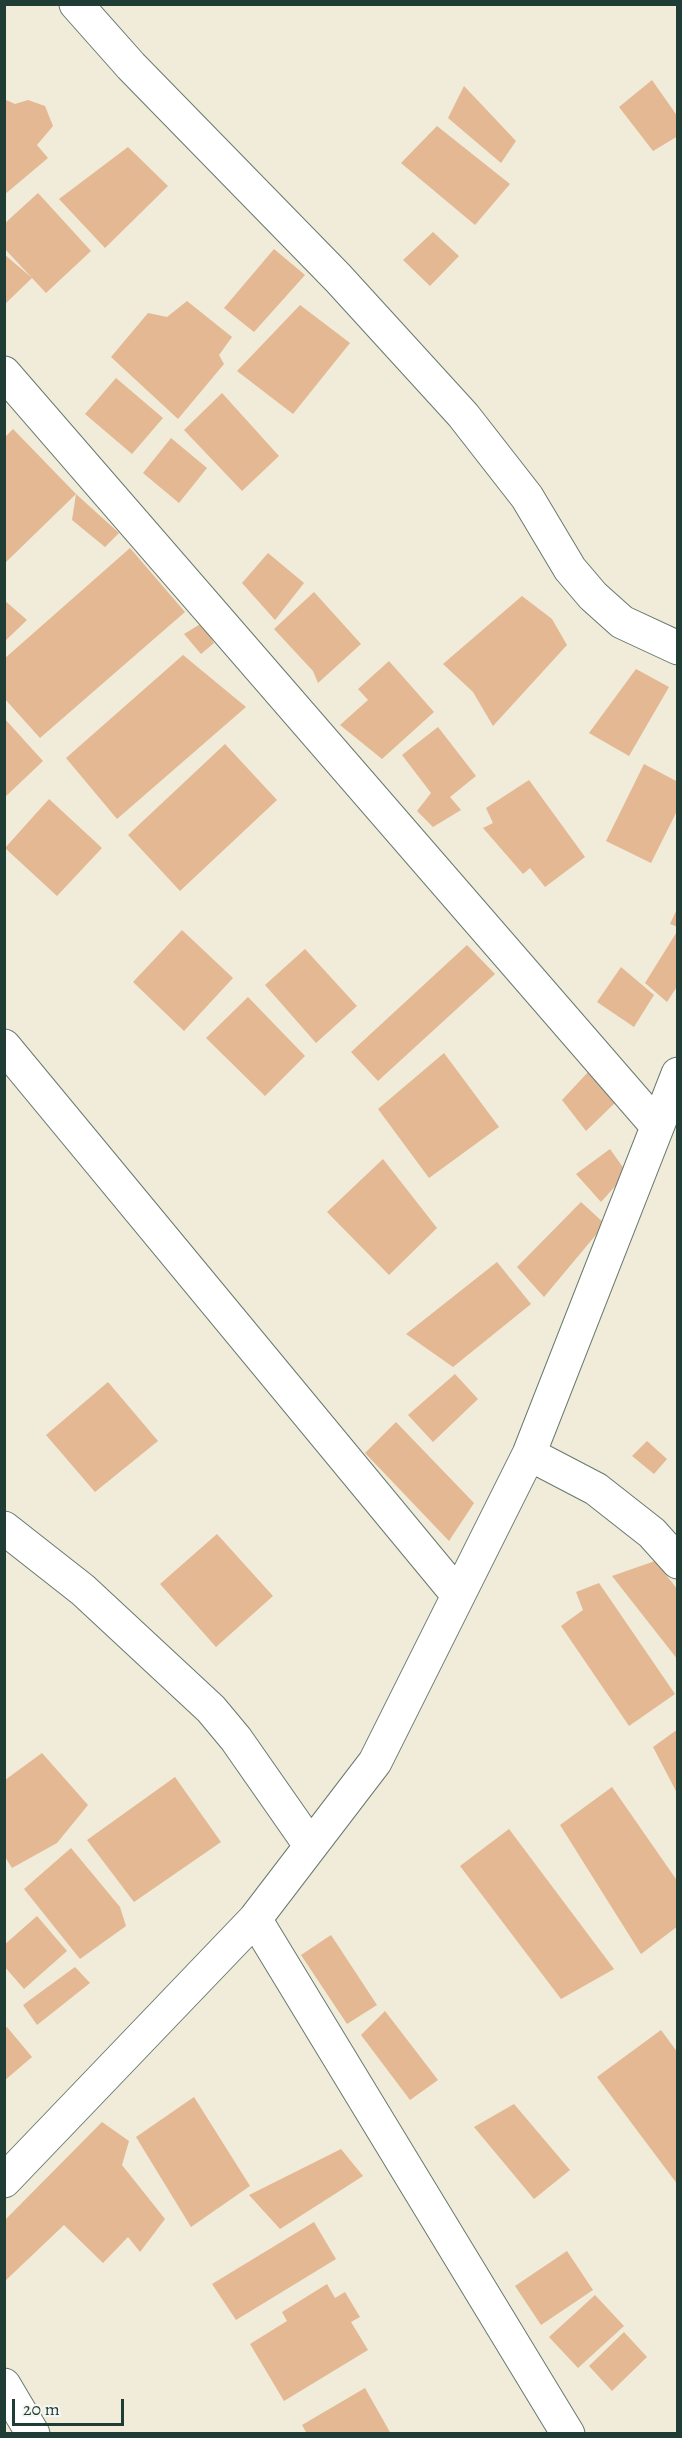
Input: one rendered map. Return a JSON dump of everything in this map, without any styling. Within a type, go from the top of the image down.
[{"type":"street","points":[[76,4],[131,66],[338,278],[463,415],[527,497],[570,569],[593,596],[622,622],[678,648]]},
{"type":"street","points":[[4,373],[657,1125]]},
{"type":"street","points":[[4,1046],[458,1594]]},
{"type":"street","points":[[4,2181],[255,1919],[375,1762],[529,1454],[678,1074]]},
{"type":"street","points":[[529,1454],[597,1489],[652,1533],[678,1562]]},
{"type":"street","points":[[4,1528],[83,1590],[211,1709],[236,1739],[310,1845]]},
{"type":"street","points":[[255,1919],[568,2433]]},
{"type":"street","points":[[4,2385],[33,2433]]},
{"type":"building","points":[[652,80],[678,117],[678,136],[653,151],[619,107]]},
{"type":"building","points":[[464,86],[516,141],[501,163],[448,118]]},
{"type":"building","points":[[4,99],[15,104],[28,100],[45,106],[53,126],[37,145],[48,158],[4,195]]},
{"type":"building","points":[[437,126],[510,184],[475,225],[401,163]]},
{"type":"building","points":[[128,147],[168,186],[105,248],[59,199]]},
{"type":"building","points":[[38,193],[91,251],[46,293],[4,248],[4,224]]},
{"type":"building","points":[[433,232],[459,256],[430,286],[403,260]]},
{"type":"building","points":[[274,249],[305,275],[254,332],[224,308]]},
{"type":"building","points":[[4,254],[32,278],[4,305]]},
{"type":"building","points":[[187,301],[232,337],[219,355],[224,364],[178,419],[111,357],[148,313],[167,317]]},
{"type":"building","points":[[300,305],[350,343],[293,414],[237,371]]},
{"type":"building","points":[[116,378],[163,418],[132,454],[85,414]]},
{"type":"building","points":[[222,393],[279,456],[242,491],[184,430]]},
{"type":"building","points":[[13,429],[76,494],[4,564],[4,438]]},
{"type":"building","points":[[171,438],[207,468],[179,503],[143,473]]},
{"type":"building","points":[[76,494],[119,533],[105,547],[72,520]]},
{"type":"building","points":[[130,548],[185,612],[40,738],[4,698],[4,659]]},
{"type":"building","points":[[268,553],[304,583],[275,620],[242,583]]},
{"type":"building","points":[[314,592],[361,644],[318,683],[313,671],[274,629]]},
{"type":"building","points":[[522,596],[552,619],[567,645],[493,726],[473,692],[443,664]]},
{"type":"building","points":[[4,600],[27,620],[4,642]]},
{"type":"building","points":[[202,623],[214,643],[201,654],[184,634]]},
{"type":"building","points":[[183,655],[246,707],[117,819],[66,758]]},
{"type":"building","points":[[389,661],[434,712],[382,759],[340,725],[368,700],[358,689]]},
{"type":"building","points":[[636,669],[669,687],[629,756],[589,733]]},
{"type":"building","points":[[4,718],[43,761],[4,798]]},
{"type":"building","points":[[438,727],[476,776],[450,797],[461,810],[433,827],[417,811],[431,793],[402,755]]},
{"type":"building","points":[[225,744],[277,800],[180,891],[128,835]]},
{"type":"building","points":[[644,764],[678,782],[678,809],[651,863],[606,841]]},
{"type":"building","points":[[529,780],[585,857],[545,887],[530,868],[523,874],[483,828],[493,823],[486,808]]},
{"type":"building","points":[[49,799],[102,848],[57,896],[5,848]]},
{"type":"building","points":[[678,907],[678,927],[670,924]]},
{"type":"building","points":[[182,930],[233,978],[184,1031],[133,982]]},
{"type":"building","points":[[678,930],[678,985],[667,1002],[645,983]]},
{"type":"building","points":[[467,945],[495,974],[378,1081],[351,1052]]},
{"type":"building","points":[[305,949],[357,1006],[316,1043],[265,985]]},
{"type":"building","points":[[621,967],[654,995],[634,1027],[597,1002]]},
{"type":"building","points":[[248,997],[305,1056],[265,1096],[206,1038]]},
{"type":"building","points":[[444,1053],[499,1127],[429,1178],[378,1109]]},
{"type":"building","points":[[590,1070],[619,1099],[586,1131],[562,1100]]},
{"type":"building","points":[[610,1149],[627,1173],[601,1202],[576,1174]]},
{"type":"building","points":[[383,1159],[437,1228],[389,1275],[327,1212]]},
{"type":"building","points":[[581,1202],[605,1224],[544,1297],[517,1267]]},
{"type":"building","points":[[497,1262],[531,1304],[453,1367],[406,1334]]},
{"type":"building","points":[[455,1374],[478,1399],[433,1442],[408,1415]]},
{"type":"building","points":[[108,1382],[158,1441],[95,1492],[46,1435]]},
{"type":"building","points":[[396,1422],[474,1503],[449,1541],[365,1453]]},
{"type":"building","points":[[647,1441],[667,1459],[654,1474],[632,1456]]},
{"type":"building","points":[[217,1534],[273,1596],[216,1647],[160,1584]]},
{"type":"building","points":[[655,1561],[678,1590],[678,1660],[612,1576]]},
{"type":"building","points":[[599,1583],[675,1694],[629,1726],[561,1626],[583,1610],[576,1592]]},
{"type":"building","points":[[678,1729],[678,1795],[653,1747]]},
{"type":"building","points":[[42,1753],[88,1805],[57,1843],[12,1868],[5,1857],[5,1780]]},
{"type":"building","points":[[175,1777],[221,1842],[134,1902],[87,1840]]},
{"type":"building","points":[[612,1787],[678,1882],[678,1926],[641,1954],[560,1825]]},
{"type":"building","points":[[509,1829],[614,1969],[561,1999],[460,1866]]},
{"type":"building","points":[[71,1848],[120,1907],[126,1926],[80,1959],[24,1889]]},
{"type":"building","points":[[37,1916],[67,1951],[24,1989],[4,1966],[4,1945]]},
{"type":"building","points":[[331,1935],[377,2005],[347,2024],[301,1955]]},
{"type":"building","points":[[75,1967],[90,1983],[37,2025],[23,2005]]},
{"type":"building","points":[[385,2011],[438,2080],[410,2100],[361,2035]]},
{"type":"building","points":[[7,2027],[32,2057],[4,2081],[4,2029]]},
{"type":"building","points":[[661,2030],[678,2053],[678,2185],[597,2077]]},
{"type":"building","points":[[194,2097],[250,2186],[191,2227],[136,2137]]},
{"type":"building","points":[[514,2104],[570,2170],[534,2199],[474,2127]]},
{"type":"building","points":[[102,2122],[129,2141],[122,2165],[165,2219],[140,2252],[128,2237],[103,2263],[64,2225],[4,2282],[4,2221]]},
{"type":"building","points":[[341,2149],[363,2176],[280,2229],[249,2195]]},
{"type":"building","points":[[314,2222],[336,2259],[236,2320],[212,2284]]},
{"type":"building","points":[[567,2251],[593,2290],[541,2325],[515,2286]]},
{"type":"building","points":[[327,2284],[335,2298],[345,2292],[360,2317],[351,2322],[368,2350],[284,2401],[250,2344],[287,2321],[282,2312]]},
{"type":"building","points":[[595,2295],[624,2326],[578,2368],[549,2337]]},
{"type":"building","points":[[624,2332],[647,2357],[612,2391],[589,2366]]},
{"type":"building","points":[[365,2388],[391,2434],[307,2434],[302,2425]]}]
